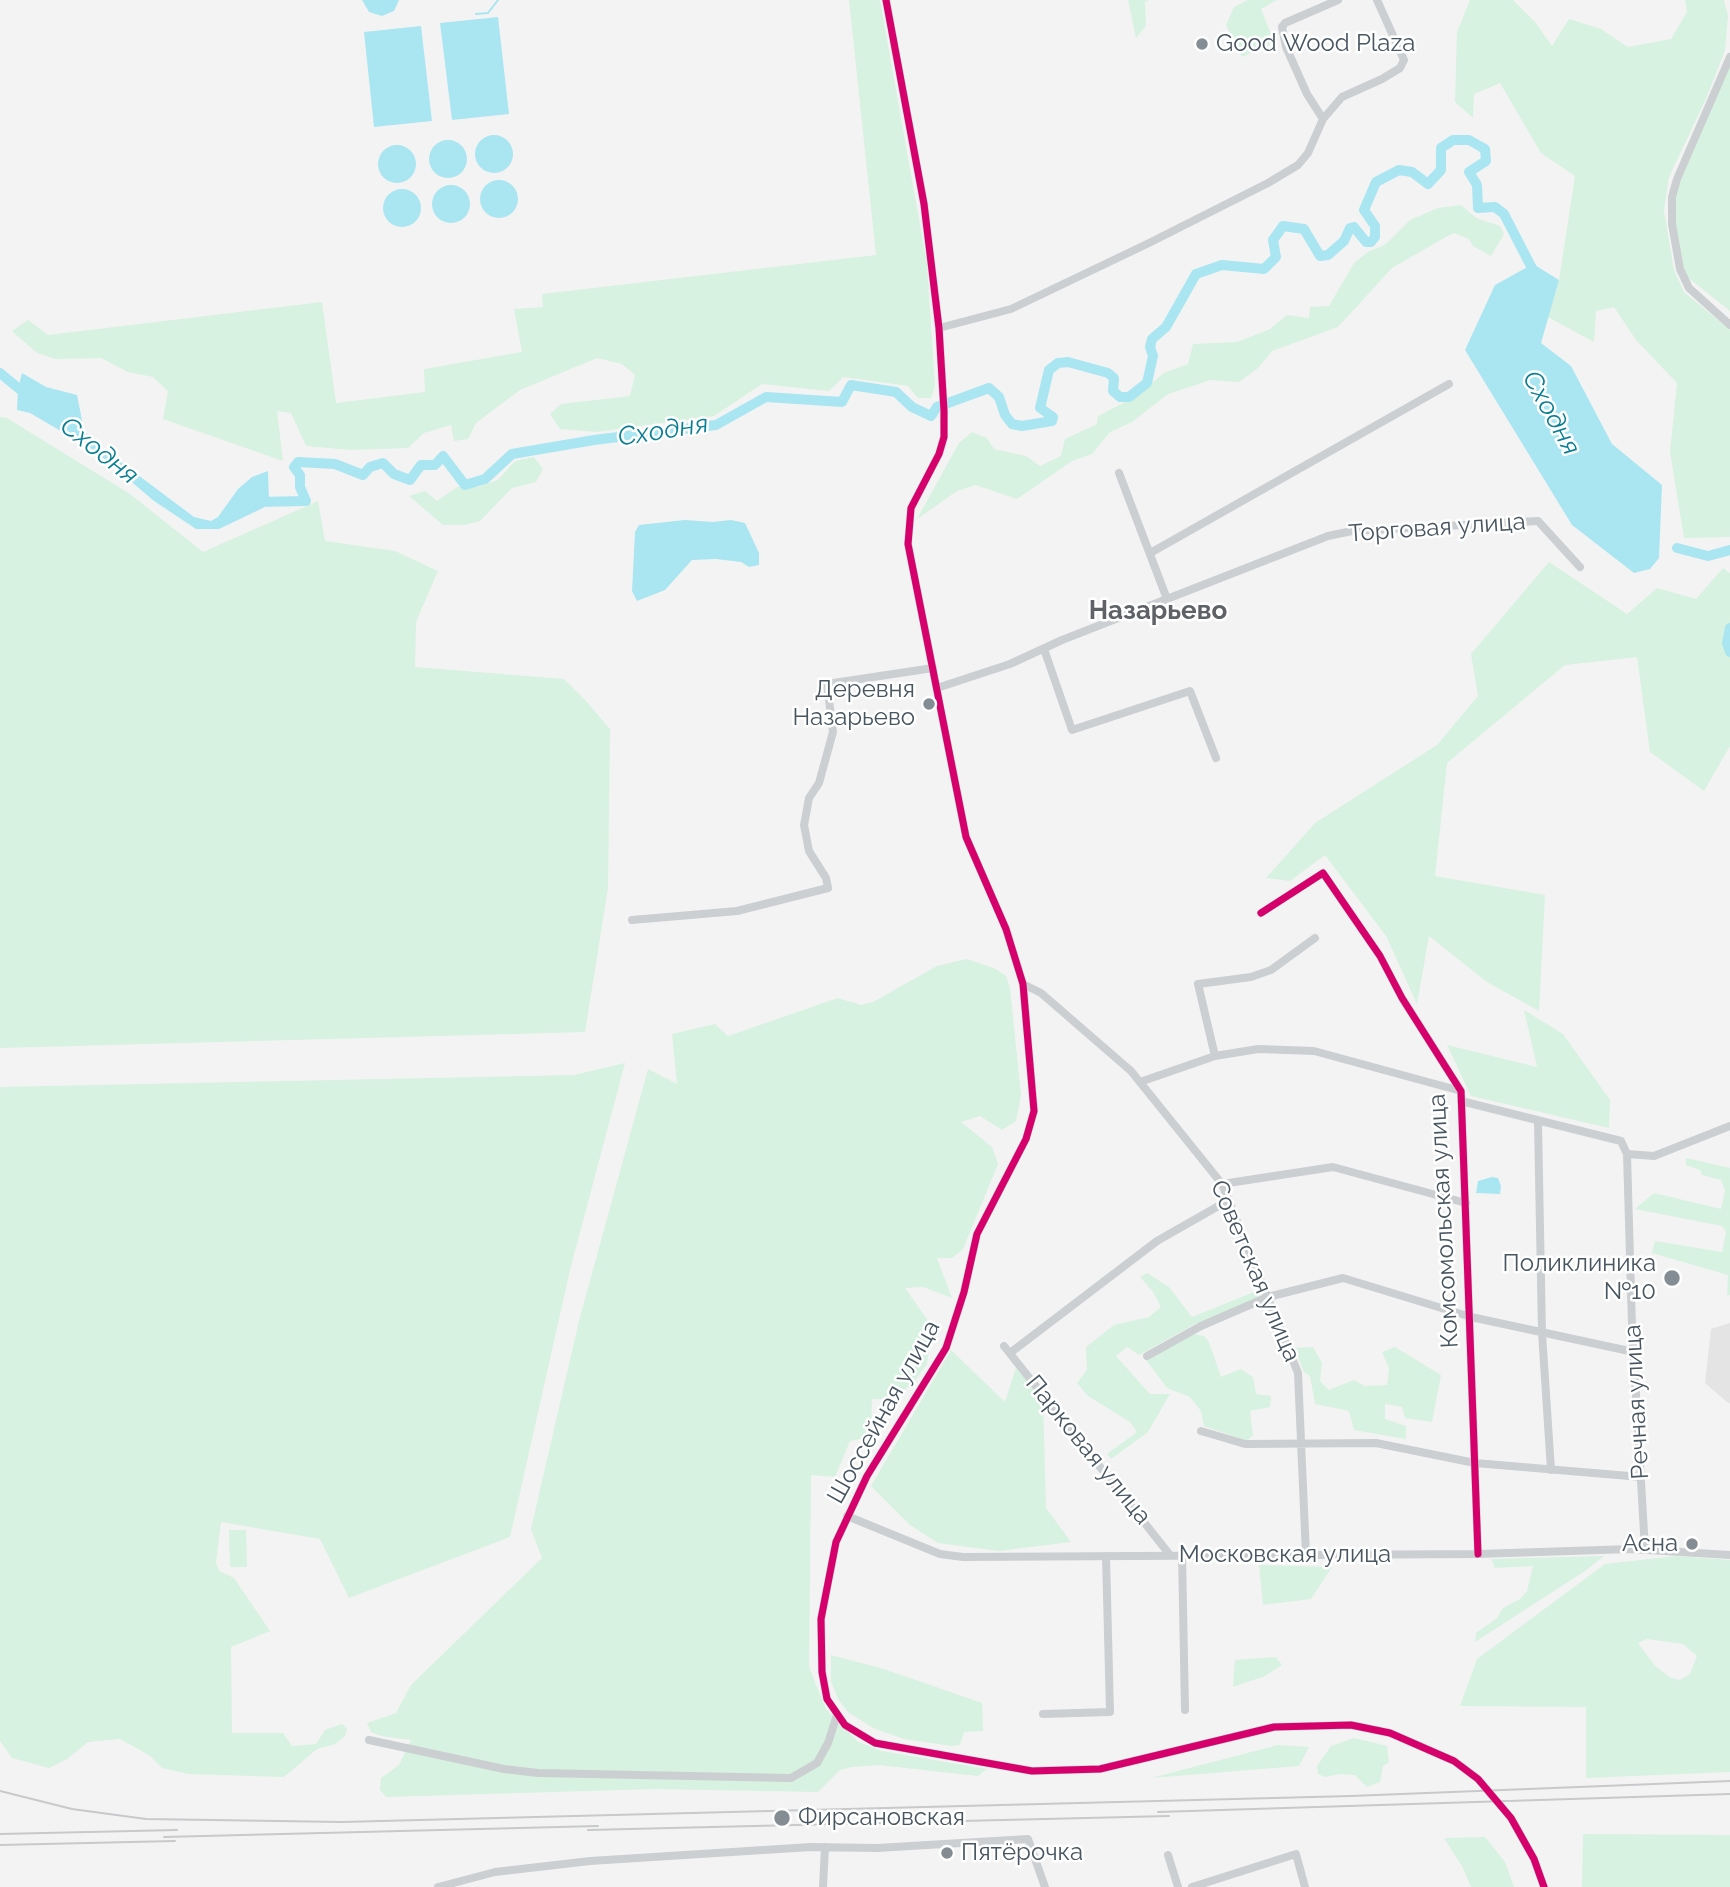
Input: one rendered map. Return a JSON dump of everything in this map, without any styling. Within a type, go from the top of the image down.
[{"type":"street","name":"Шоссейная улица","points":[[886,0],[920,174],[939,328],[944,411],[944,437],[939,454],[911,508],[908,544],[970,851],[1000,911],[1023,984],[1034,1111],[1026,1139],[977,1234],[957,1320],[946,1348],[867,1476],[847,1516],[830,1561],[821,1619],[824,1688],[845,1726],[875,1743],[1002,1768],[1070,1772],[1100,1769],[1240,1735],[1310,1724],[1351,1725],[1390,1733],[1454,1761],[1478,1779],[1511,1818],[1534,1859],[1544,1887]]},
{"type":"street","points":[[1323,119],[1307,94],[1280,33],[1285,23],[1338,0]]},
{"type":"street","points":[[939,328],[1011,309],[1268,183],[1298,165],[1308,153],[1323,119],[1342,97],[1391,74],[1400,68],[1404,60],[1377,0]]},
{"type":"street","points":[[1730,57],[1677,179],[1672,197],[1672,223],[1680,270],[1689,288],[1730,325]]},
{"type":"street","points":[[1152,552],[1449,384]]},
{"type":"street","points":[[1119,473],[1152,552],[1167,599]]},
{"type":"street","name":"Торговая улица","points":[[937,688],[1044,649],[1328,536],[1352,531],[1538,522],[1580,567]]},
{"type":"street","points":[[1044,649],[1072,730],[1190,691],[1216,758]]},
{"type":"street","points":[[632,920],[737,911],[828,888],[826,878],[809,851],[804,825],[809,798],[819,783],[833,732],[827,684],[933,668]]},
{"type":"street","name":"Комсомольская улица","points":[[1261,913],[1323,873],[1380,956],[1402,998],[1461,1091],[1478,1554]]},
{"type":"street","points":[[1215,1056],[1198,984],[1251,977],[1271,970],[1315,938]]},
{"type":"street","name":"Советская улица","points":[[1023,984],[1041,993],[1140,1082],[1222,1184],[1298,1373],[1306,1555]]},
{"type":"street","points":[[1140,1082],[1215,1056],[1258,1049],[1314,1051],[1461,1091]]},
{"type":"street","points":[[1461,1101],[1621,1141],[1627,1154],[1654,1156],[1730,1126]]},
{"type":"street","points":[[1538,1122],[1542,1333],[1551,1469]]},
{"type":"street","name":"Речная улица","points":[[1627,1154],[1645,1550]]},
{"type":"street","points":[[1222,1184],[1333,1167],[1466,1203]]},
{"type":"street","name":"Парковая улица","points":[[1170,1555],[1007,1350],[1157,1241],[1229,1200]]},
{"type":"street","points":[[1147,1356],[1201,1326],[1268,1297],[1343,1278],[1471,1317],[1634,1352]]},
{"type":"street","points":[[1201,1431],[1245,1444],[1302,1446],[1376,1443],[1475,1463],[1641,1477]]},
{"type":"street","name":"Московская улица","points":[[847,1516],[940,1554],[962,1557],[1478,1554],[1645,1550],[1730,1555]]},
{"type":"street","points":[[1182,1555],[1185,1710]]},
{"type":"street","points":[[1043,1714],[1110,1712],[1106,1556]]},
{"type":"street","points":[[369,1740],[504,1769],[538,1773],[791,1778],[817,1763],[828,1743],[837,1715]]},
{"type":"street","points":[[438,1887],[495,1872],[590,1861],[825,1847],[1028,1839],[1045,1887]]},
{"type":"street","points":[[823,1887],[825,1847]]},
{"type":"street","points":[[1192,1887],[1296,1854],[1306,1887]]},
{"type":"street","points":[[1168,1855],[1178,1887]]},
{"type":"shaded area","points":[[1730,1323],[1728,1403],[1705,1383],[1711,1329]]},
{"type":"green space","points":[[849,0],[880,0],[927,264],[935,386],[931,398],[918,398],[908,386],[843,377],[829,391],[762,384],[714,416],[596,432],[560,429],[550,414],[561,404],[630,396],[635,375],[622,364],[597,358],[520,390],[476,423],[468,439],[454,441],[451,425],[424,433],[408,448],[350,450],[306,446],[291,413],[277,411],[283,461],[163,419],[168,391],[153,377],[128,372],[101,358],[56,359],[37,353],[12,331],[28,320],[48,335],[322,302],[336,403],[425,392],[424,369],[522,352],[514,309],[543,307],[542,294],[876,255]]},
{"type":"green space","points":[[1128,0],[1149,0],[1145,2],[1146,26],[1136,38]]},
{"type":"green space","points":[[1248,0],[1277,0],[1261,9],[1273,39],[1268,46],[1242,57],[1226,25],[1234,7]]},
{"type":"green space","points":[[1470,0],[1513,0],[1535,22],[1552,46],[1569,19],[1601,29],[1628,47],[1671,39],[1687,12],[1685,0],[1724,0],[1728,16],[1725,50],[1706,99],[1669,177],[1664,211],[1674,270],[1684,292],[1730,330],[1730,537],[1684,538],[1670,452],[1677,383],[1636,340],[1614,307],[1596,311],[1594,342],[1548,317],[1559,280],[1575,176],[1541,153],[1500,83],[1474,94],[1473,118],[1455,102],[1457,32]]},
{"type":"green space","points":[[1730,66],[1730,311],[1686,276],[1676,240],[1676,188]]},
{"type":"green space","points":[[1461,205],[1476,218],[1500,226],[1504,234],[1491,256],[1473,246],[1469,239],[1454,233],[1392,268],[1338,327],[1272,351],[1258,368],[1239,382],[1211,380],[1168,394],[1132,422],[1110,432],[1092,454],[1072,461],[1017,499],[976,485],[957,491],[917,519],[959,443],[972,432],[987,438],[994,449],[1026,456],[1040,466],[1061,456],[1065,439],[1097,424],[1098,416],[1135,397],[1164,373],[1188,364],[1193,344],[1237,342],[1270,329],[1287,315],[1309,318],[1310,307],[1329,306],[1354,263],[1368,252],[1386,244],[1410,220],[1438,208]]},
{"type":"green space","points":[[0,417],[7,418],[130,494],[203,552],[318,501],[325,541],[395,551],[438,571],[416,622],[415,667],[564,679],[586,701],[610,729],[608,888],[585,1032],[0,1048]]},
{"type":"green space","points":[[534,457],[543,469],[536,482],[512,488],[480,521],[465,525],[443,525],[409,496],[425,491],[437,501],[457,487],[478,487],[498,480],[515,461]]},
{"type":"green space","points":[[1549,562],[1627,614],[1657,588],[1696,599],[1723,568],[1730,573],[1730,746],[1704,791],[1650,752],[1637,657],[1565,665],[1447,763],[1435,876],[1545,895],[1539,1011],[1487,982],[1429,936],[1417,1004],[1386,936],[1325,855],[1290,881],[1266,878],[1315,823],[1437,745],[1478,696],[1471,654]]},
{"type":"green space","points":[[967,959],[996,969],[1006,976],[1010,988],[1021,1095],[1016,1121],[1002,1130],[980,1116],[961,1122],[992,1147],[998,1164],[963,1249],[952,1258],[937,1258],[952,1298],[923,1287],[905,1288],[931,1325],[927,1364],[913,1383],[892,1399],[872,1399],[871,1428],[866,1438],[850,1441],[835,1477],[811,1475],[809,1667],[826,1709],[858,1742],[882,1751],[987,1769],[978,1776],[879,1765],[852,1767],[840,1770],[818,1792],[656,1789],[386,1797],[380,1790],[381,1778],[399,1765],[411,1740],[381,1736],[371,1732],[367,1723],[396,1713],[411,1685],[542,1558],[531,1529],[579,1321],[648,1069],[677,1084],[672,1034],[715,1024],[728,1036],[838,998],[861,1005],[873,1002],[937,966]]},
{"type":"green space","points":[[1524,1010],[1563,1034],[1610,1100],[1609,1128],[1471,1096],[1447,1045],[1537,1067]]},
{"type":"green space","points":[[625,1063],[570,1270],[510,1537],[349,1598],[320,1539],[221,1522],[216,1563],[219,1571],[234,1578],[270,1631],[231,1647],[232,1733],[283,1733],[292,1746],[316,1744],[325,1730],[342,1724],[347,1729],[345,1736],[335,1744],[317,1749],[284,1777],[188,1774],[162,1768],[149,1755],[120,1739],[88,1742],[67,1759],[49,1768],[12,1758],[0,1741],[0,1087],[574,1075]]},
{"type":"green space","points":[[1686,1158],[1730,1168],[1730,1295],[1727,1295],[1728,1275],[1652,1253],[1655,1241],[1722,1252],[1726,1232],[1722,1226],[1635,1209],[1654,1193],[1721,1209],[1725,1190],[1721,1180],[1702,1175],[1700,1170],[1686,1165]]},
{"type":"green space","points":[[1147,1273],[1169,1287],[1192,1317],[1259,1290],[1262,1297],[1193,1325],[1139,1355],[1127,1347],[1116,1356],[1150,1394],[1170,1394],[1148,1432],[1111,1459],[1107,1454],[1137,1432],[1130,1422],[1088,1396],[1077,1383],[1087,1370],[1086,1347],[1114,1325],[1149,1317],[1161,1307],[1140,1277]]},
{"type":"green space","points":[[1193,1334],[1204,1336],[1209,1342],[1221,1377],[1241,1369],[1253,1377],[1256,1394],[1271,1396],[1270,1407],[1250,1411],[1253,1435],[1247,1441],[1204,1426],[1201,1411],[1190,1397],[1167,1388],[1146,1360]]},
{"type":"green space","points":[[1313,1347],[1322,1363],[1320,1381],[1329,1390],[1354,1380],[1365,1386],[1387,1385],[1389,1368],[1382,1352],[1395,1347],[1441,1375],[1432,1422],[1405,1418],[1402,1407],[1385,1404],[1385,1419],[1406,1426],[1406,1439],[1354,1430],[1349,1411],[1315,1404],[1310,1376],[1304,1372],[1294,1348]]},
{"type":"green space","points":[[951,1350],[1005,1402],[1016,1368],[1043,1400],[1046,1508],[1071,1542],[999,1551],[938,1543],[910,1525],[871,1486]]},
{"type":"green space","points":[[229,1530],[246,1530],[247,1567],[230,1567]]},
{"type":"green space","points":[[1604,1556],[1475,1642],[1476,1633],[1497,1618],[1503,1608],[1520,1599],[1527,1591],[1533,1566],[1495,1568],[1491,1559]]},
{"type":"green space","points":[[1676,1556],[1730,1560],[1730,1772],[1586,1778],[1586,1707],[1460,1706],[1477,1659],[1605,1564]],"holes":[[[1647,1639],[1683,1644],[1697,1656],[1690,1674],[1680,1680],[1671,1678],[1655,1666],[1638,1643]]]},
{"type":"green space","points":[[1259,1565],[1332,1567],[1311,1599],[1263,1605]]},
{"type":"green space","points":[[831,1655],[884,1669],[982,1703],[983,1731],[964,1732],[960,1745],[952,1746],[904,1739],[873,1728],[848,1712],[838,1699],[831,1681]]},
{"type":"green space","points":[[1276,1657],[1282,1665],[1265,1676],[1233,1687],[1235,1660]]},
{"type":"green space","points":[[1354,1738],[1387,1746],[1389,1762],[1383,1766],[1380,1782],[1367,1787],[1355,1775],[1325,1777],[1318,1774],[1317,1766],[1331,1746]]},
{"type":"green space","points":[[1278,1745],[1309,1747],[1299,1766],[1151,1778]]},
{"type":"green space","points":[[1583,1834],[1730,1835],[1730,1887],[1582,1887]]},
{"type":"green space","points":[[1485,1837],[1505,1862],[1514,1887],[1471,1887],[1463,1868],[1444,1838]]},
{"type":"water","points":[[362,0],[399,0],[394,11],[382,16],[369,12]]},
{"type":"water","points":[[498,17],[509,114],[452,120],[440,23]]},
{"type":"water","points":[[421,26],[432,121],[374,127],[364,32]]},
{"type":"water","points":[[494,135],[507,141],[513,154],[507,167],[494,173],[481,167],[475,154],[481,141]]},
{"type":"water","points":[[448,140],[461,146],[467,159],[461,172],[448,178],[435,172],[429,159],[435,146]]},
{"type":"water","points":[[397,145],[410,151],[416,164],[410,177],[397,183],[384,177],[378,164],[384,151]]},
{"type":"water","points":[[499,180],[512,186],[518,199],[512,212],[499,218],[486,212],[480,199],[486,186]]},
{"type":"water","points":[[451,185],[464,191],[470,204],[464,217],[451,223],[438,217],[432,204],[438,191]]},
{"type":"water","points":[[402,189],[415,195],[421,208],[415,221],[402,227],[389,221],[383,208],[389,195]]},
{"type":"water","points":[[1533,264],[1559,280],[1541,343],[1571,366],[1612,444],[1662,485],[1659,558],[1650,569],[1634,573],[1572,525],[1465,350],[1495,285]]},
{"type":"water","points":[[22,373],[46,387],[77,395],[84,430],[90,439],[194,517],[211,521],[218,517],[238,489],[252,477],[268,471],[269,501],[263,508],[219,529],[196,529],[154,501],[95,451],[30,413],[17,410]]},
{"type":"water","points":[[685,520],[731,520],[745,523],[759,553],[759,565],[749,567],[741,562],[716,559],[692,560],[665,590],[637,601],[632,591],[635,532],[639,525]]},
{"type":"water","points":[[1498,1178],[1500,1194],[1476,1193],[1478,1181]]},
{"type":"waterway","points":[[476,14],[488,13],[498,0]]},
{"type":"waterway","name":"Сходня","points":[[257,502],[306,501],[300,487],[300,475],[294,467],[298,462],[335,464],[363,475],[370,467],[383,463],[394,474],[410,480],[421,465],[435,465],[443,456],[465,485],[485,479],[512,454],[594,440],[716,425],[766,397],[842,402],[851,385],[896,392],[912,407],[931,416],[937,407],[989,388],[999,397],[1005,415],[1012,424],[1022,426],[1052,421],[1053,417],[1040,408],[1049,370],[1058,363],[1068,362],[1108,373],[1114,378],[1113,391],[1120,397],[1129,397],[1147,383],[1153,356],[1150,347],[1152,339],[1166,327],[1196,274],[1222,265],[1264,269],[1276,257],[1273,240],[1283,226],[1304,229],[1320,256],[1328,255],[1344,241],[1350,228],[1354,227],[1366,242],[1371,242],[1375,237],[1375,226],[1364,210],[1376,182],[1399,170],[1412,172],[1428,184],[1441,170],[1441,148],[1453,140],[1469,140],[1485,149],[1486,161],[1469,172],[1477,185],[1478,208],[1495,207],[1504,214],[1536,276]]},
{"type":"waterway","name":"Сходня","points":[[0,373],[28,396]]},
{"type":"waterway","name":"Сходня","points":[[1677,548],[1708,556],[1730,550]]},
{"type":"waterway","name":"Сходня","points":[[1730,628],[1727,643],[1730,652]]},
{"type":"railway","points":[[0,1791],[72,1809],[146,1819],[342,1822],[1351,1796],[1730,1781]]},
{"type":"railway","points":[[1158,1812],[1730,1794]]},
{"type":"railway","points":[[588,1830],[1169,1816]]},
{"type":"railway","points":[[164,1837],[598,1826]]},
{"type":"railway","points":[[0,1834],[177,1830]]},
{"type":"railway","points":[[0,1845],[175,1841]]},
{"type":"cycle path","points":[[886,0],[924,204],[939,328],[944,411],[944,437],[939,454],[911,508],[908,544],[966,837],[1006,929],[1023,984],[1034,1111],[1026,1139],[977,1234],[964,1292],[946,1348],[867,1476],[836,1542],[821,1619],[822,1672],[827,1699],[845,1725],[875,1743],[1032,1771],[1100,1769],[1274,1727],[1351,1725],[1390,1733],[1454,1761],[1478,1779],[1511,1818],[1534,1859],[1544,1887]]},
{"type":"cycle path","points":[[1261,913],[1323,873],[1380,956],[1402,998],[1461,1091],[1478,1554]]},
{"type":"place","name":"Good Wood Plaza","points":[[1202,44]]},
{"type":"place","name":"Деревня Назарьево","points":[[929,704]]},
{"type":"place","name":"Поликлиника №10","points":[[1672,1278]]},
{"type":"place","name":"Асна","points":[[1692,1544]]},
{"type":"place","name":"Фирсановская","points":[[782,1818]]},
{"type":"place","name":"Пятёрочка","points":[[947,1853]]},
{"type":"district","name":"Назарьево","points":[[1158,611]]}]
